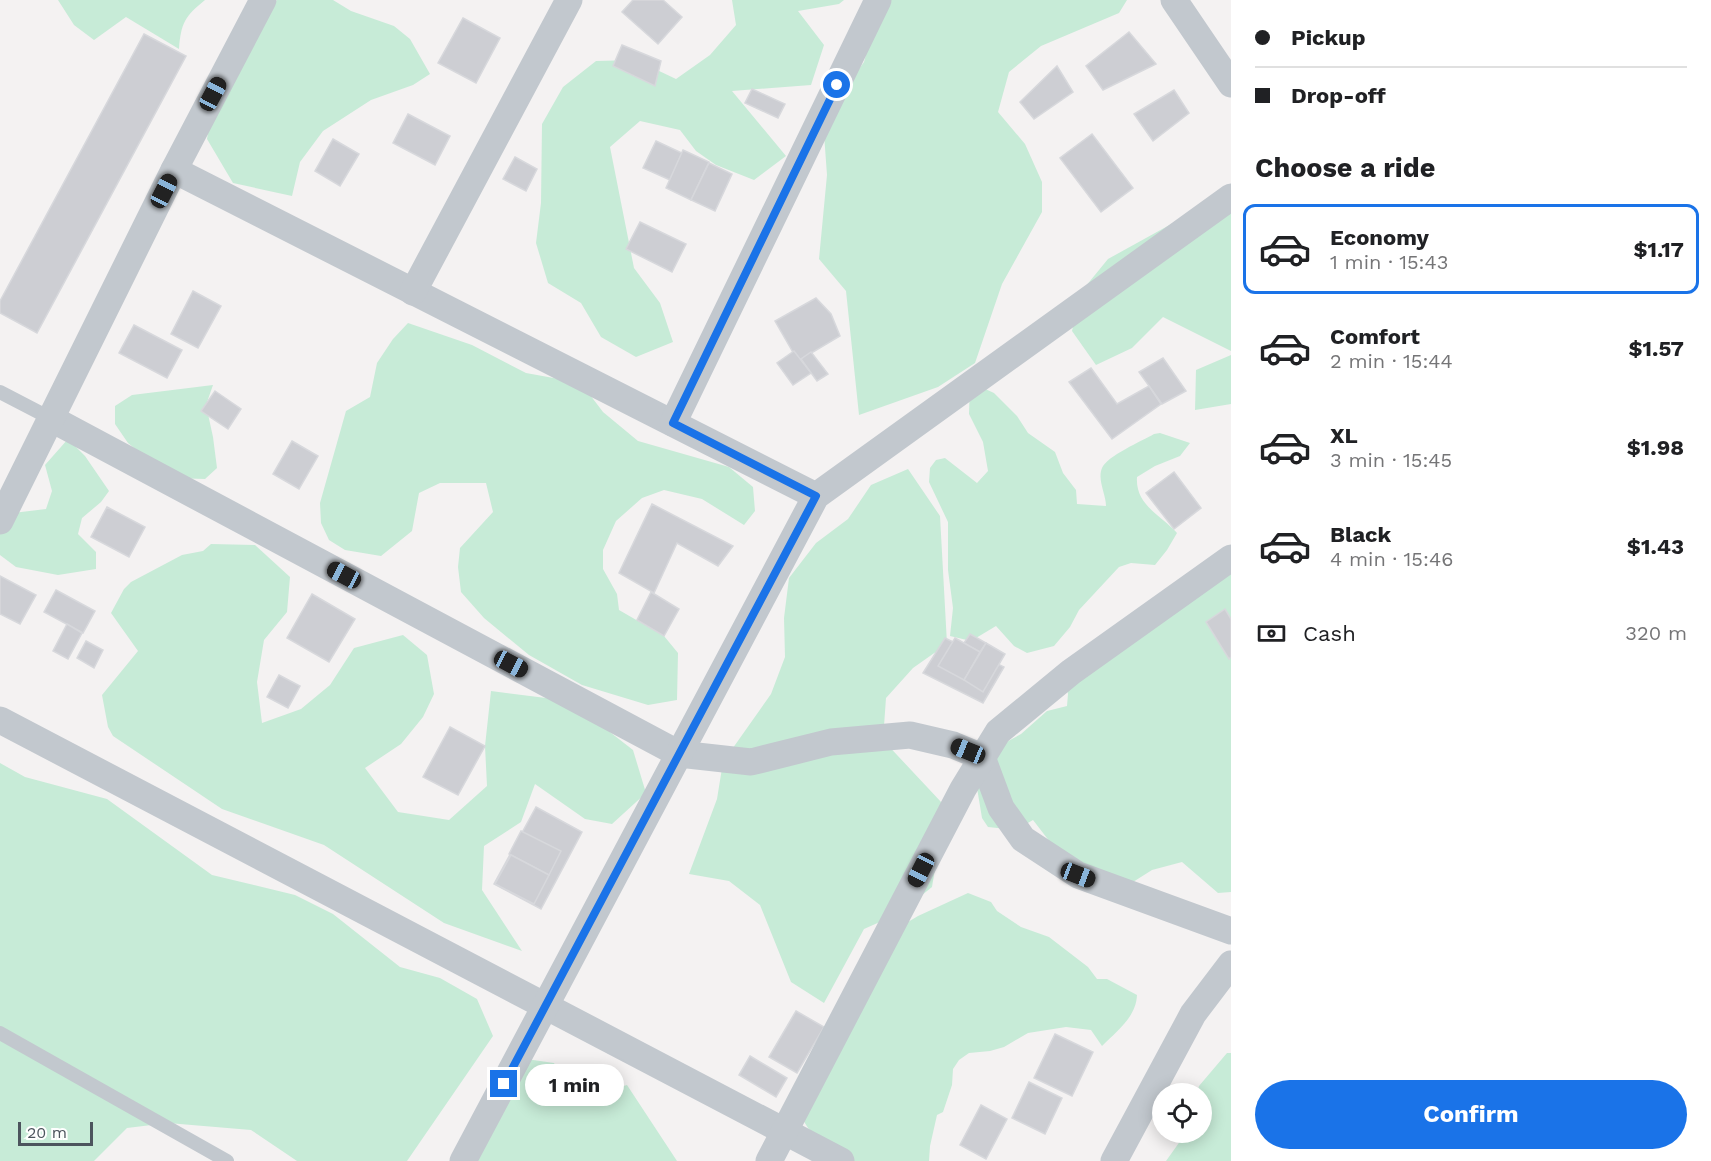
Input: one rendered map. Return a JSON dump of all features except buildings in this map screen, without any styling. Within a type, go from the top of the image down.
[{"type":"street","points":[[0,520],[174,170],[263,0]]},
{"type":"street","points":[[413,291],[569,0]]},
{"type":"street","points":[[673,423],[878,0]]},
{"type":"street","points":[[1174,0],[1231,84]]},
{"type":"street","points":[[174,170],[816,496]]},
{"type":"street","points":[[463,1161],[816,496],[1231,198]]},
{"type":"street","points":[[50,418],[679,754],[751,762],[831,742],[910,735],[953,745],[982,757],[1001,808],[1023,839],[1078,875],[1231,931]]},
{"type":"street","points":[[769,1161],[963,789],[998,732],[1071,672],[1231,558]]},
{"type":"street","points":[[0,720],[841,1161]]},
{"type":"street","points":[[1114,1161],[1193,1014],[1231,964]]},
{"type":"lane","points":[[0,392],[50,418]]},
{"type":"lane","points":[[0,1033],[227,1161]]},
{"type":"green space","points":[[58,0],[205,0],[185,21],[179,49],[126,17],[94,40],[74,25]]},
{"type":"green space","points":[[277,0],[333,0],[351,11],[394,26],[410,39],[430,74],[413,85],[371,100],[323,131],[300,162],[292,196],[233,183],[207,139],[217,80]]},
{"type":"green space","points":[[732,0],[844,0],[839,4],[798,11],[824,45],[811,85],[732,91],[786,156],[754,180],[716,165],[696,151],[680,130],[640,121],[610,147],[634,268],[660,303],[673,342],[636,357],[601,337],[581,303],[548,283],[536,243],[541,203],[542,124],[563,87],[596,61],[636,60],[676,79],[710,55],[736,25]]},
{"type":"green space","points":[[877,0],[1127,0],[1119,13],[1041,46],[1009,72],[998,112],[1025,144],[1042,182],[1042,212],[1002,284],[975,363],[938,387],[859,415],[846,291],[819,259],[827,175],[824,134],[839,97],[864,62]]},
{"type":"green space","points":[[1231,191],[1231,351],[1163,317],[1132,348],[1096,365],[1072,331],[1081,292],[1108,259]]},
{"type":"green space","points":[[408,323],[472,345],[526,373],[581,383],[603,412],[638,441],[729,467],[753,487],[755,511],[744,525],[702,499],[664,490],[642,498],[616,521],[603,550],[603,569],[617,594],[619,610],[664,636],[678,653],[677,700],[648,705],[582,685],[529,655],[484,618],[461,592],[458,567],[460,548],[493,512],[486,483],[440,483],[419,493],[412,531],[381,556],[345,550],[329,540],[321,523],[320,503],[346,411],[370,397],[377,363],[393,339]]},
{"type":"green space","points":[[1231,355],[1231,404],[1195,410],[1196,370]]},
{"type":"green space","points":[[970,382],[994,393],[1017,416],[1028,433],[1055,452],[1063,473],[1076,490],[1077,504],[1106,506],[1101,482],[1102,468],[1105,463],[1154,434],[1160,433],[1190,443],[1180,456],[1155,466],[1137,477],[1140,495],[1150,509],[1177,533],[1167,550],[1155,565],[1131,563],[1119,567],[1079,610],[1070,627],[1054,646],[1027,653],[1014,646],[996,626],[971,641],[950,636],[953,608],[948,570],[948,522],[929,482],[930,468],[936,460],[945,458],[977,483],[988,471],[983,442],[969,414]]},
{"type":"green space","points":[[213,385],[206,405],[217,468],[205,479],[171,478],[128,443],[115,424],[115,406],[132,395]]},
{"type":"green space","points":[[68,439],[85,456],[109,491],[101,502],[82,518],[78,534],[96,552],[96,569],[58,575],[16,567],[0,555],[0,531],[13,513],[46,509],[52,491],[45,465]]},
{"type":"green space","points":[[908,469],[940,516],[947,644],[913,668],[886,698],[883,740],[942,803],[939,845],[932,887],[900,913],[864,929],[824,1003],[791,982],[760,905],[729,881],[689,874],[717,799],[723,762],[771,694],[785,657],[784,618],[789,578],[816,543],[848,519],[871,485]]},
{"type":"green space","points":[[211,544],[255,545],[290,577],[287,612],[264,640],[257,682],[262,723],[301,709],[330,685],[354,648],[403,635],[427,655],[434,694],[423,717],[401,744],[365,768],[398,812],[449,820],[487,786],[485,746],[491,691],[570,701],[633,750],[646,793],[612,824],[585,819],[535,784],[521,822],[484,846],[482,890],[522,951],[444,923],[324,845],[222,809],[113,736],[108,727],[102,695],[138,651],[111,613],[124,589],[131,582],[182,555],[203,551]]},
{"type":"green space","points":[[1231,556],[1231,892],[1218,893],[1182,862],[1152,870],[1133,882],[1086,874],[1050,842],[1033,820],[1016,830],[988,827],[982,818],[976,782],[1001,745],[1021,734],[1047,711],[1067,706],[1066,684]]},
{"type":"green space","points":[[0,763],[25,777],[107,799],[212,875],[295,895],[333,914],[400,967],[440,978],[477,999],[493,1036],[407,1161],[297,1161],[251,1130],[168,1123],[127,1128],[94,1161],[0,1161]]},
{"type":"green space","points":[[968,893],[991,902],[997,911],[1021,927],[1049,937],[1088,967],[1097,979],[1107,979],[1137,995],[1130,1017],[1102,1046],[1091,1030],[1066,1027],[1028,1033],[1004,1047],[969,1053],[959,1060],[953,1069],[952,1085],[943,1112],[937,1115],[929,1161],[842,1161],[808,1128],[797,1110],[893,931],[918,916]]},
{"type":"green space","points":[[1227,1053],[1231,1053],[1231,1161],[1166,1161],[1179,1143],[1212,1143],[1212,1083],[1202,1083]]},
{"type":"green space","points":[[526,1059],[554,1063],[574,1100],[627,1085],[677,1161],[461,1161]]},
{"type":"route","points":[[504,1084],[816,496],[673,423],[837,85]]}]
